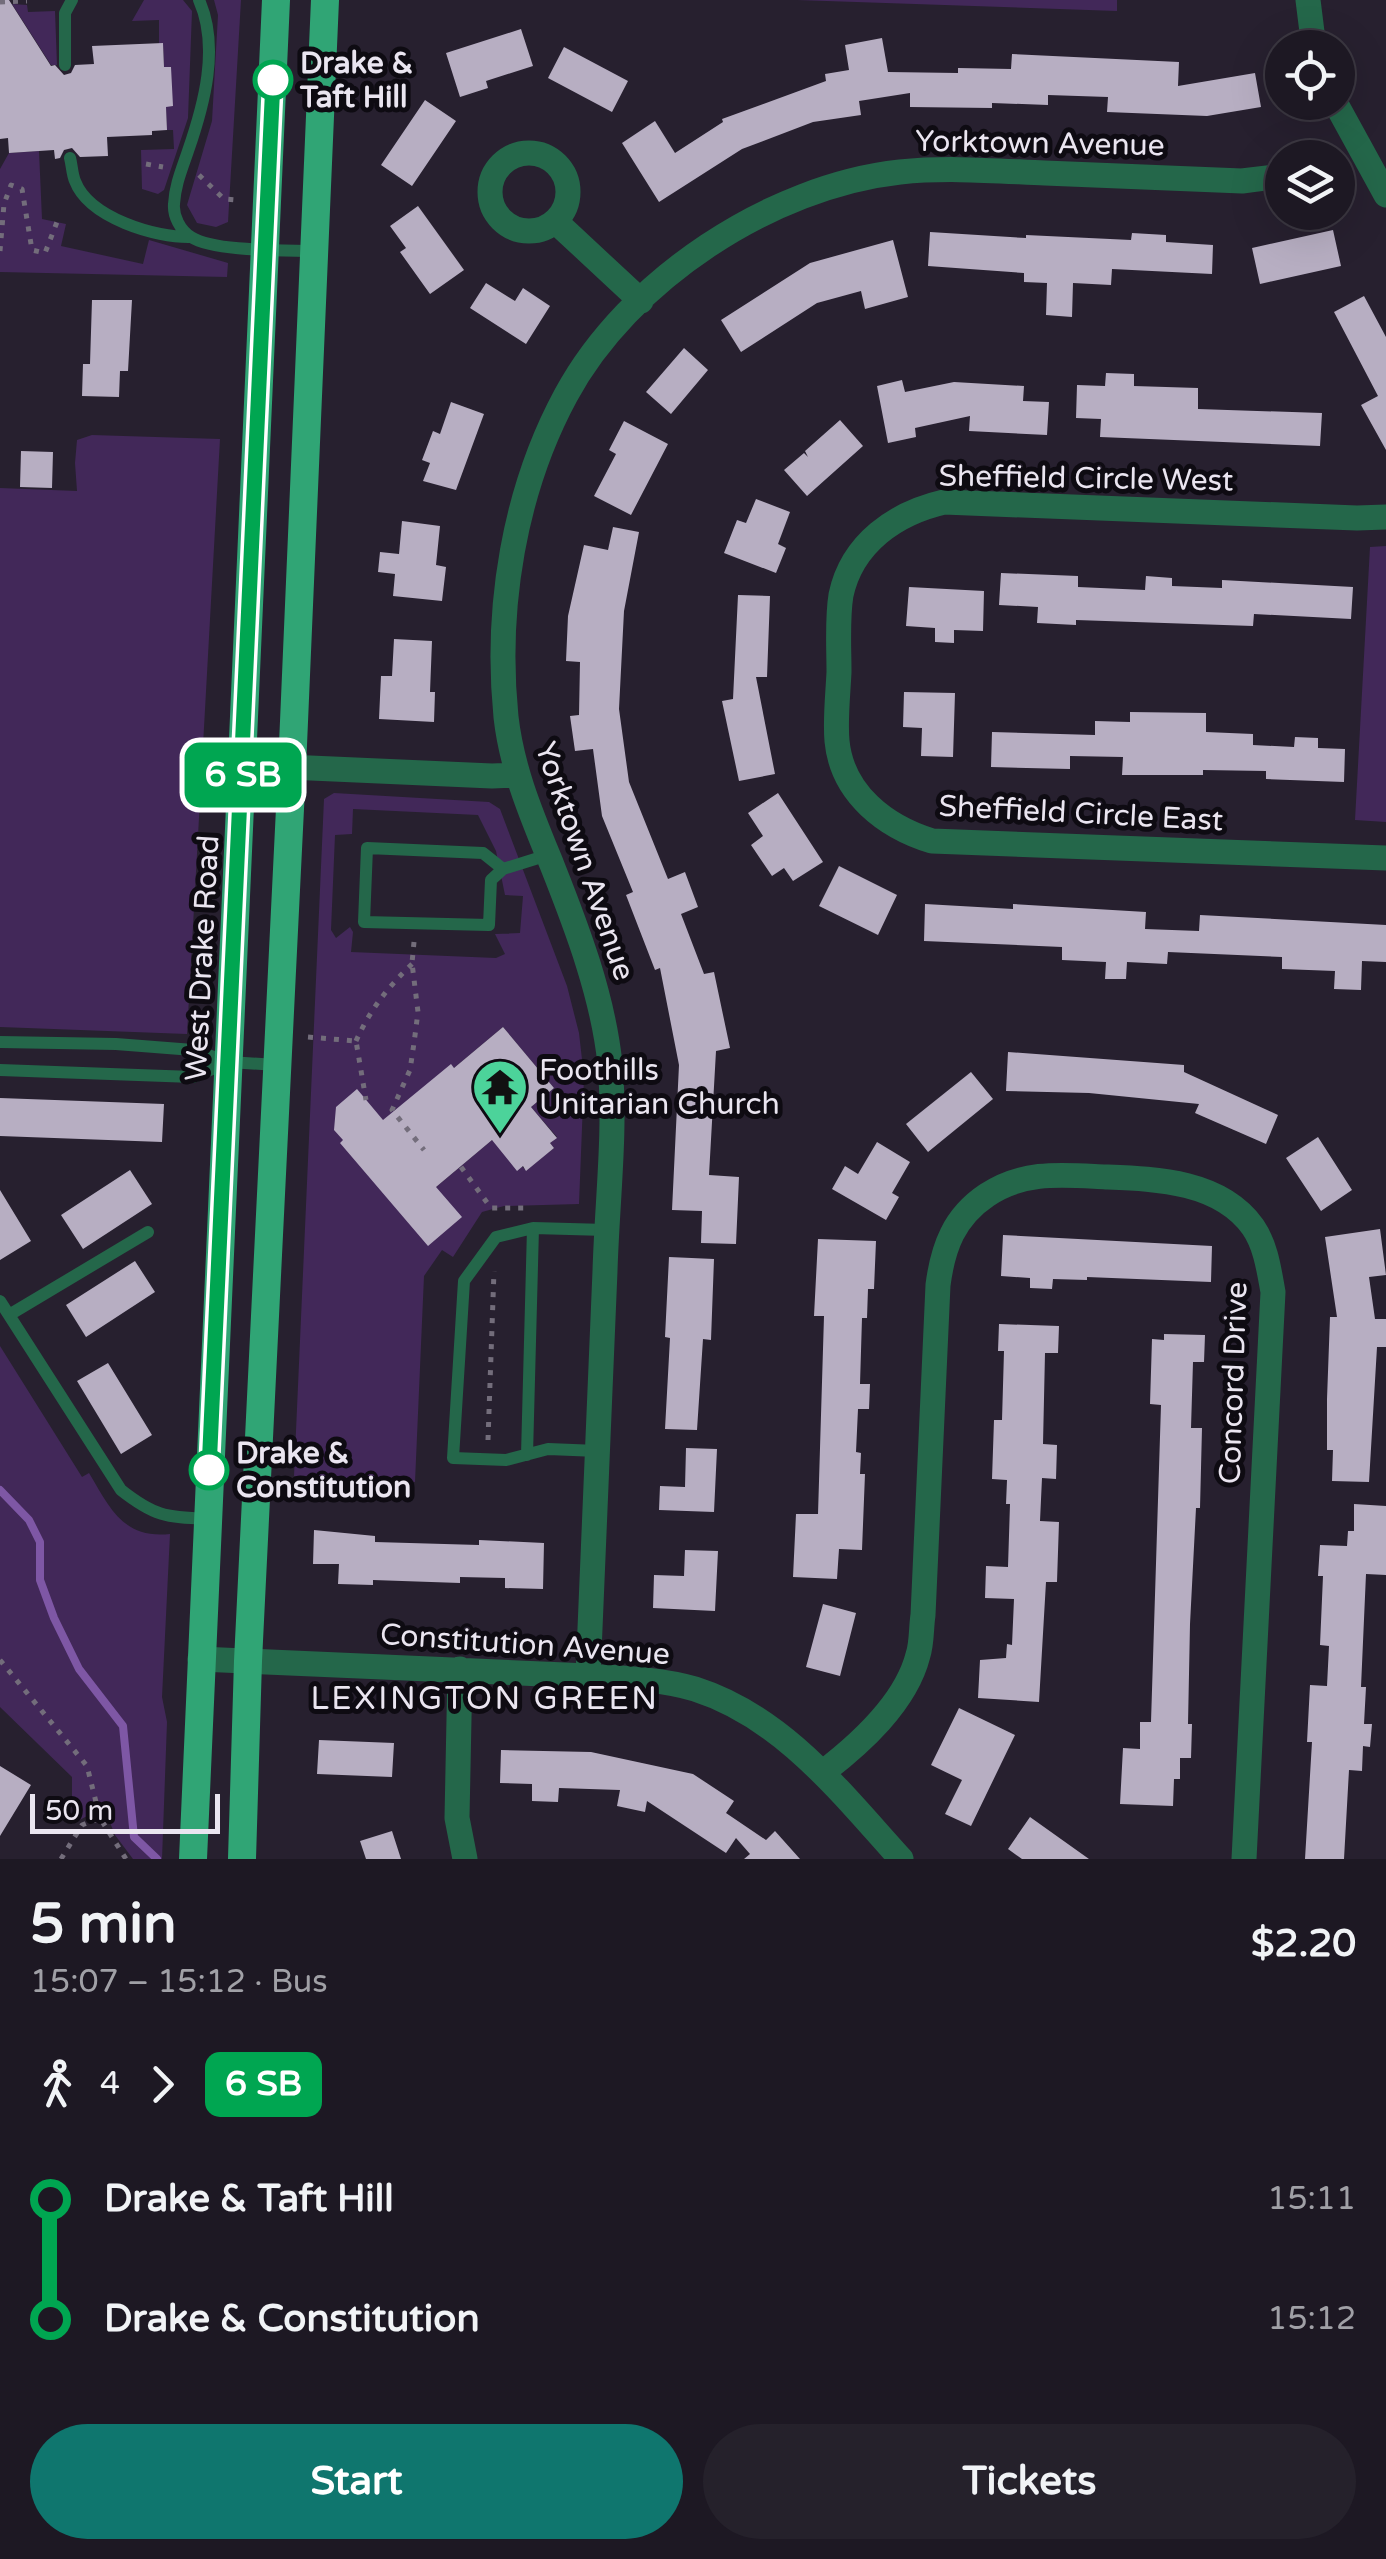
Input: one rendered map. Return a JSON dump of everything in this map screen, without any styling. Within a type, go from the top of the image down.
[{"type":"main road","name":"West Drake Road","points":[[193,1859],[276,0]]},
{"type":"main road","points":[[242,1859],[325,0]]},
{"type":"street","points":[[1308,0],[1312,30]]},
{"type":"street","points":[[1355,160],[1386,195]]},
{"type":"street","name":"Yorktown Avenue","points":[[588,1676],[610,1064],[592,978],[515,774],[504,670],[513,540],[530,478],[569,389],[597,349],[641,301],[720,236],[796,198],[846,182],[898,172],[950,170],[1242,181],[1265,178]]},
{"type":"street","points":[[556,221],[641,301]]},
{"type":"street","name":"Sheffield Circle West","points":[[838,669],[841,596],[850,571],[880,531],[924,507],[944,502],[1386,517]]},
{"type":"street","name":"Sheffield Circle East","points":[[838,669],[837,743],[844,768],[855,790],[872,809],[908,834],[932,841],[1386,858]]},
{"type":"street","points":[[244,766],[515,774]]},
{"type":"street","name":"Concord Drive","points":[[822,1773],[848,1753],[891,1706],[918,1656],[938,1285],[942,1252],[953,1229],[987,1195],[1008,1183],[1041,1174],[1172,1182],[1214,1196],[1252,1225],[1262,1244],[1273,1292],[1244,1859]]},
{"type":"street","name":"Constitution Avenue","points":[[200,1659],[588,1676],[650,1680],[692,1688],[760,1720],[793,1744],[901,1859]]},
{"type":"street","points":[[460,1670],[457,1818],[465,1859]]},
{"type":"lane","points":[[65,65],[65,12],[72,0]]},
{"type":"lane","points":[[191,237],[177,222],[173,208],[177,180],[205,90],[208,18],[199,0]]},
{"type":"lane","points":[[70,158],[76,184],[95,206],[139,229],[169,238],[191,237],[266,250],[314,251]]},
{"type":"lane","points":[[504,869],[482,853],[367,848],[364,922],[489,926],[490,880],[504,869],[548,856]]},
{"type":"lane","points":[[0,1042],[192,1050],[229,1062],[277,1065]]},
{"type":"lane","points":[[0,1070],[193,1077],[229,1062]]},
{"type":"lane","points":[[598,1451],[548,1450],[506,1460],[453,1458],[464,1281],[496,1237],[533,1228],[606,1230]]},
{"type":"lane","points":[[527,1455],[533,1228]]},
{"type":"lane","points":[[9,1315],[148,1232]]},
{"type":"lane","points":[[0,1301],[121,1490],[148,1511],[174,1518],[207,1518]]},
{"type":"path","points":[[0,2],[27,1]]},
{"type":"path","points":[[146,164],[169,168]]},
{"type":"path","points":[[200,175],[218,195],[236,200]]},
{"type":"path","points":[[0,251],[4,204],[11,185],[22,189],[32,250],[44,253],[57,222]]},
{"type":"path","points":[[415,924],[412,963],[418,1000],[414,1043],[410,1070],[392,1110],[424,1150]]},
{"type":"path","points":[[366,1100],[356,1042],[369,1012],[412,963]]},
{"type":"path","points":[[308,1036],[356,1042]]},
{"type":"path","points":[[461,1167],[491,1208],[532,1208]]},
{"type":"path","points":[[488,1443],[494,1272]]},
{"type":"path","points":[[0,1660],[87,1766],[100,1818],[126,1859]]},
{"type":"path","points":[[61,1859],[82,1825],[100,1818]]},
{"type":"shaded area","points":[[144,0],[183,0],[192,11],[188,118],[164,190],[158,194],[142,189],[141,150],[174,149],[173,130],[167,130],[159,20],[132,21]]},
{"type":"shaded area","points":[[214,0],[241,0],[228,222],[216,227],[197,223],[187,205],[212,121],[218,15]]},
{"type":"shaded area","points":[[797,0],[1117,0],[1117,11]]},
{"type":"shaded area","points":[[12,4],[27,5],[28,12],[55,11],[57,65],[51,65]]},
{"type":"shaded area","points":[[39,151],[42,219],[66,224],[61,246],[143,264],[149,240],[228,263],[227,277],[0,272],[0,169],[9,153]]},
{"type":"shaded area","points":[[92,435],[220,439],[187,1034],[0,1027],[0,488],[77,491],[77,440]]},
{"type":"shaded area","points":[[1386,546],[1386,822],[1355,820],[1370,547]]},
{"type":"shaded area","points":[[334,793],[489,802],[500,809],[567,986],[579,1033],[584,1077],[579,1204],[504,1206],[482,1212],[453,1257],[442,1250],[424,1276],[415,1482],[294,1476],[324,799]],"holes":[[[353,809],[478,815],[496,851],[505,895],[523,896],[520,933],[495,934],[505,954],[496,958],[351,952],[350,927],[336,938],[331,930],[335,835],[352,834]],[[503,1027],[554,1088],[531,1107],[557,1137],[550,1143],[554,1148],[526,1170],[492,1140],[436,1187],[343,1140],[420,1130],[451,1065],[454,1068]]]},
{"type":"shaded area","points":[[0,1346],[82,1477],[89,1473],[111,1509],[129,1526],[140,1532],[170,1534],[162,1697],[167,1722],[162,1859],[133,1859],[115,1835],[107,1815],[89,1815],[72,1824],[72,1777],[0,1707]]},
{"type":"building","points":[[0,0],[9,0],[51,66],[55,65],[64,75],[71,73],[75,65],[94,64],[92,46],[163,43],[164,67],[171,67],[173,106],[166,107],[167,130],[152,131],[152,135],[107,137],[108,156],[80,157],[72,148],[55,159],[54,150],[9,153],[8,138],[0,139]]},
{"type":"building","points":[[521,29],[533,66],[486,81],[488,88],[460,97],[446,53]]},
{"type":"building","points":[[882,38],[888,72],[1011,69],[1012,54],[1179,62],[1178,86],[1255,73],[1261,107],[1207,116],[1107,112],[1108,97],[1048,95],[1048,105],[992,103],[992,108],[910,107],[910,93],[859,101],[861,115],[813,122],[742,149],[659,202],[622,143],[655,121],[675,153],[723,122],[722,119],[826,81],[825,74],[849,70],[845,45]]},
{"type":"building","points":[[564,47],[628,81],[612,112],[548,78]]},
{"type":"building","points":[[425,100],[456,121],[412,186],[381,165]]},
{"type":"building","points":[[418,206],[464,270],[430,294],[400,252],[406,248],[390,226]]},
{"type":"building","points":[[1333,230],[1341,266],[1260,284],[1252,248]]},
{"type":"building","points":[[930,232],[1131,240],[1132,233],[1166,235],[1166,242],[1213,245],[1212,274],[1112,269],[1111,285],[1073,283],[1072,317],[1046,315],[1047,283],[1024,282],[1024,273],[928,266]]},
{"type":"building","points":[[893,240],[908,297],[865,309],[861,291],[817,303],[741,352],[721,320],[810,263]]},
{"type":"building","points":[[486,283],[515,301],[523,288],[550,306],[526,344],[470,308]]},
{"type":"building","points":[[1364,296],[1386,337],[1386,450],[1361,405],[1378,396],[1334,312]]},
{"type":"building","points":[[92,300],[132,300],[128,371],[120,371],[119,397],[82,396],[83,364],[90,364]]},
{"type":"building","points":[[684,348],[708,370],[671,414],[646,392]]},
{"type":"building","points":[[1106,373],[1134,374],[1134,386],[1198,388],[1198,409],[1322,413],[1320,446],[1100,437],[1101,419],[1076,418],[1077,385],[1105,386]]},
{"type":"building","points":[[902,380],[905,392],[954,382],[1024,386],[1023,401],[1049,402],[1047,435],[969,431],[970,416],[915,428],[916,437],[888,443],[877,386]]},
{"type":"building","points":[[451,402],[484,414],[456,490],[423,481],[430,463],[422,460],[433,431],[440,434]]},
{"type":"building","points":[[840,420],[863,446],[807,496],[784,470],[804,453],[808,457],[805,451]]},
{"type":"building","points":[[624,421],[668,444],[631,515],[594,496],[616,454],[609,450]]},
{"type":"building","points":[[21,451],[53,452],[52,488],[20,487]]},
{"type":"building","points":[[756,499],[790,512],[778,544],[786,548],[776,573],[724,553],[737,520],[746,523]]},
{"type":"building","points":[[402,521],[440,526],[436,565],[446,567],[442,601],[393,596],[395,574],[378,572],[380,552],[399,554]]},
{"type":"building","points":[[613,527],[639,532],[624,611],[619,709],[629,782],[668,879],[685,872],[698,907],[681,914],[704,974],[714,972],[730,1048],[716,1051],[709,1175],[739,1177],[736,1244],[701,1243],[702,1211],[672,1210],[679,1065],[660,968],[655,970],[626,895],[633,892],[602,816],[593,749],[575,751],[570,716],[579,715],[580,662],[566,661],[568,616],[584,545],[608,550]]},
{"type":"building","points":[[1001,573],[1078,576],[1078,587],[1145,590],[1146,576],[1172,578],[1172,586],[1222,588],[1222,580],[1353,587],[1351,619],[1254,614],[1253,626],[1076,620],[1076,625],[1037,623],[1038,607],[999,605]]},
{"type":"building","points":[[909,587],[984,591],[983,631],[954,630],[954,643],[935,642],[935,628],[906,626]]},
{"type":"building","points":[[738,595],[770,596],[767,677],[756,677],[775,774],[739,781],[722,701],[733,699]]},
{"type":"building","points":[[394,639],[432,641],[430,692],[435,692],[434,722],[379,719],[381,676],[392,676]]},
{"type":"building","points":[[904,692],[955,693],[953,757],[921,756],[922,728],[903,727]]},
{"type":"building","points":[[1130,712],[1206,713],[1206,732],[1253,734],[1253,745],[1294,747],[1295,737],[1318,738],[1318,748],[1345,749],[1344,782],[1266,779],[1266,771],[1122,775],[1123,757],[1070,756],[1070,769],[991,767],[992,732],[1095,735],[1095,721],[1130,722]]},
{"type":"building","points":[[778,793],[823,862],[793,881],[784,868],[772,876],[751,845],[763,836],[748,813]]},
{"type":"building","points":[[839,866],[897,895],[878,935],[819,906]]},
{"type":"building","points":[[925,904],[1013,909],[1013,904],[1146,912],[1145,929],[1199,931],[1200,915],[1386,925],[1386,962],[1362,961],[1361,990],[1334,989],[1335,971],[1282,969],[1282,957],[1168,952],[1167,964],[1127,962],[1126,979],[1105,979],[1106,962],[1062,960],[1062,947],[924,941]]},
{"type":"building","name":"Foothills Unitarian Church","points":[[503,1027],[554,1088],[531,1107],[557,1138],[550,1143],[554,1148],[526,1171],[523,1166],[517,1171],[492,1140],[436,1187],[462,1217],[428,1246],[340,1143],[343,1140],[334,1130],[336,1107],[357,1089],[383,1120]]},
{"type":"building","points":[[1008,1052],[1184,1065],[1184,1072],[1278,1115],[1266,1144],[1195,1113],[1199,1104],[1089,1093],[1006,1091]]},
{"type":"building","points":[[971,1072],[993,1099],[928,1152],[906,1124]]},
{"type":"building","points":[[0,1098],[164,1104],[162,1142],[0,1136]]},
{"type":"building","points":[[1318,1137],[1352,1190],[1321,1211],[1286,1158]]},
{"type":"building","points":[[877,1142],[910,1162],[892,1193],[899,1197],[886,1220],[832,1189],[845,1166],[858,1174]]},
{"type":"building","points":[[130,1170],[152,1204],[83,1249],[61,1215]]},
{"type":"building","points":[[0,1190],[31,1241],[0,1260]]},
{"type":"building","points":[[1380,1229],[1386,1275],[1369,1277],[1375,1319],[1386,1319],[1386,1347],[1377,1347],[1369,1482],[1332,1481],[1333,1450],[1327,1450],[1327,1399],[1330,1317],[1337,1317],[1325,1237]]},
{"type":"building","points":[[1003,1235],[1212,1246],[1211,1282],[1087,1277],[1053,1279],[1052,1289],[1030,1288],[1030,1278],[1001,1276]]},
{"type":"building","points":[[818,1239],[876,1241],[874,1289],[868,1289],[867,1318],[862,1318],[860,1384],[870,1384],[869,1409],[858,1409],[856,1452],[861,1453],[860,1474],[865,1474],[862,1550],[839,1549],[837,1579],[793,1577],[796,1514],[818,1514],[824,1316],[814,1316]]},
{"type":"building","points":[[669,1257],[714,1259],[711,1340],[703,1339],[697,1430],[665,1429]]},
{"type":"building","points":[[135,1261],[155,1292],[86,1337],[66,1305]]},
{"type":"building","points":[[999,1324],[1059,1326],[1058,1353],[1045,1353],[1043,1444],[1057,1445],[1056,1479],[1042,1478],[1040,1521],[1059,1522],[1057,1582],[1046,1582],[1039,1702],[978,1698],[980,1660],[1006,1658],[1007,1644],[1012,1645],[1014,1599],[985,1598],[986,1566],[1008,1567],[1007,1480],[992,1479],[994,1420],[1002,1420],[1004,1351],[998,1351]]},
{"type":"building","points":[[1164,1334],[1205,1335],[1204,1362],[1193,1362],[1191,1428],[1202,1428],[1190,1624],[1191,1758],[1180,1758],[1180,1779],[1174,1779],[1173,1806],[1120,1804],[1123,1748],[1140,1749],[1140,1722],[1151,1722],[1161,1405],[1150,1404],[1152,1339],[1164,1340]]},
{"type":"building","points":[[108,1363],[152,1435],[121,1454],[77,1381]]},
{"type":"building","points":[[686,1448],[717,1449],[714,1512],[659,1510],[660,1486],[685,1487]]},
{"type":"building","points":[[1354,1504],[1386,1506],[1386,1575],[1366,1574],[1361,1687],[1366,1687],[1364,1724],[1372,1724],[1370,1747],[1363,1746],[1362,1771],[1349,1770],[1344,1859],[1305,1859],[1312,1742],[1307,1742],[1310,1685],[1327,1686],[1329,1646],[1320,1645],[1320,1545],[1347,1546],[1348,1531],[1354,1531]]},
{"type":"building","points":[[314,1530],[375,1536],[375,1542],[544,1543],[543,1589],[505,1588],[505,1578],[460,1577],[460,1583],[373,1580],[373,1585],[338,1584],[339,1564],[313,1564]]},
{"type":"building","points":[[685,1550],[718,1551],[715,1611],[653,1608],[654,1575],[684,1576]]},
{"type":"building","points":[[823,1604],[856,1613],[840,1676],[806,1667]]},
{"type":"building","points":[[959,1708],[1015,1735],[971,1826],[945,1814],[962,1780],[931,1765]]},
{"type":"building","points":[[319,1740],[394,1743],[392,1777],[317,1774]]},
{"type":"building","points":[[501,1750],[591,1752],[693,1774],[734,1801],[726,1813],[766,1840],[775,1831],[800,1859],[744,1859],[750,1854],[736,1838],[726,1853],[647,1801],[645,1812],[617,1806],[620,1790],[559,1788],[558,1802],[532,1801],[532,1784],[500,1783]]},
{"type":"building","points":[[0,1766],[31,1785],[0,1836]]},
{"type":"building","points":[[1030,1817],[1089,1859],[1022,1859],[1008,1849]]},
{"type":"building","points":[[392,1831],[401,1859],[366,1859],[360,1841]]},
{"type":"waterway","points":[[0,1490],[29,1520],[40,1542],[40,1580],[79,1669],[123,1726],[134,1837],[157,1859]]},
{"type":"bus line","points":[[209,1470],[273,80]]},
{"type":"place","name":"Drake & Taft Hill","points":[[273,80]]},
{"type":"place","name":"Foothills Unitarian Church","points":[[500,1136]]},
{"type":"place","name":"Drake & Constitution","points":[[209,1470]]},
{"type":"district","name":"LEXINGTON GREEN","points":[[485,1698]]}]
